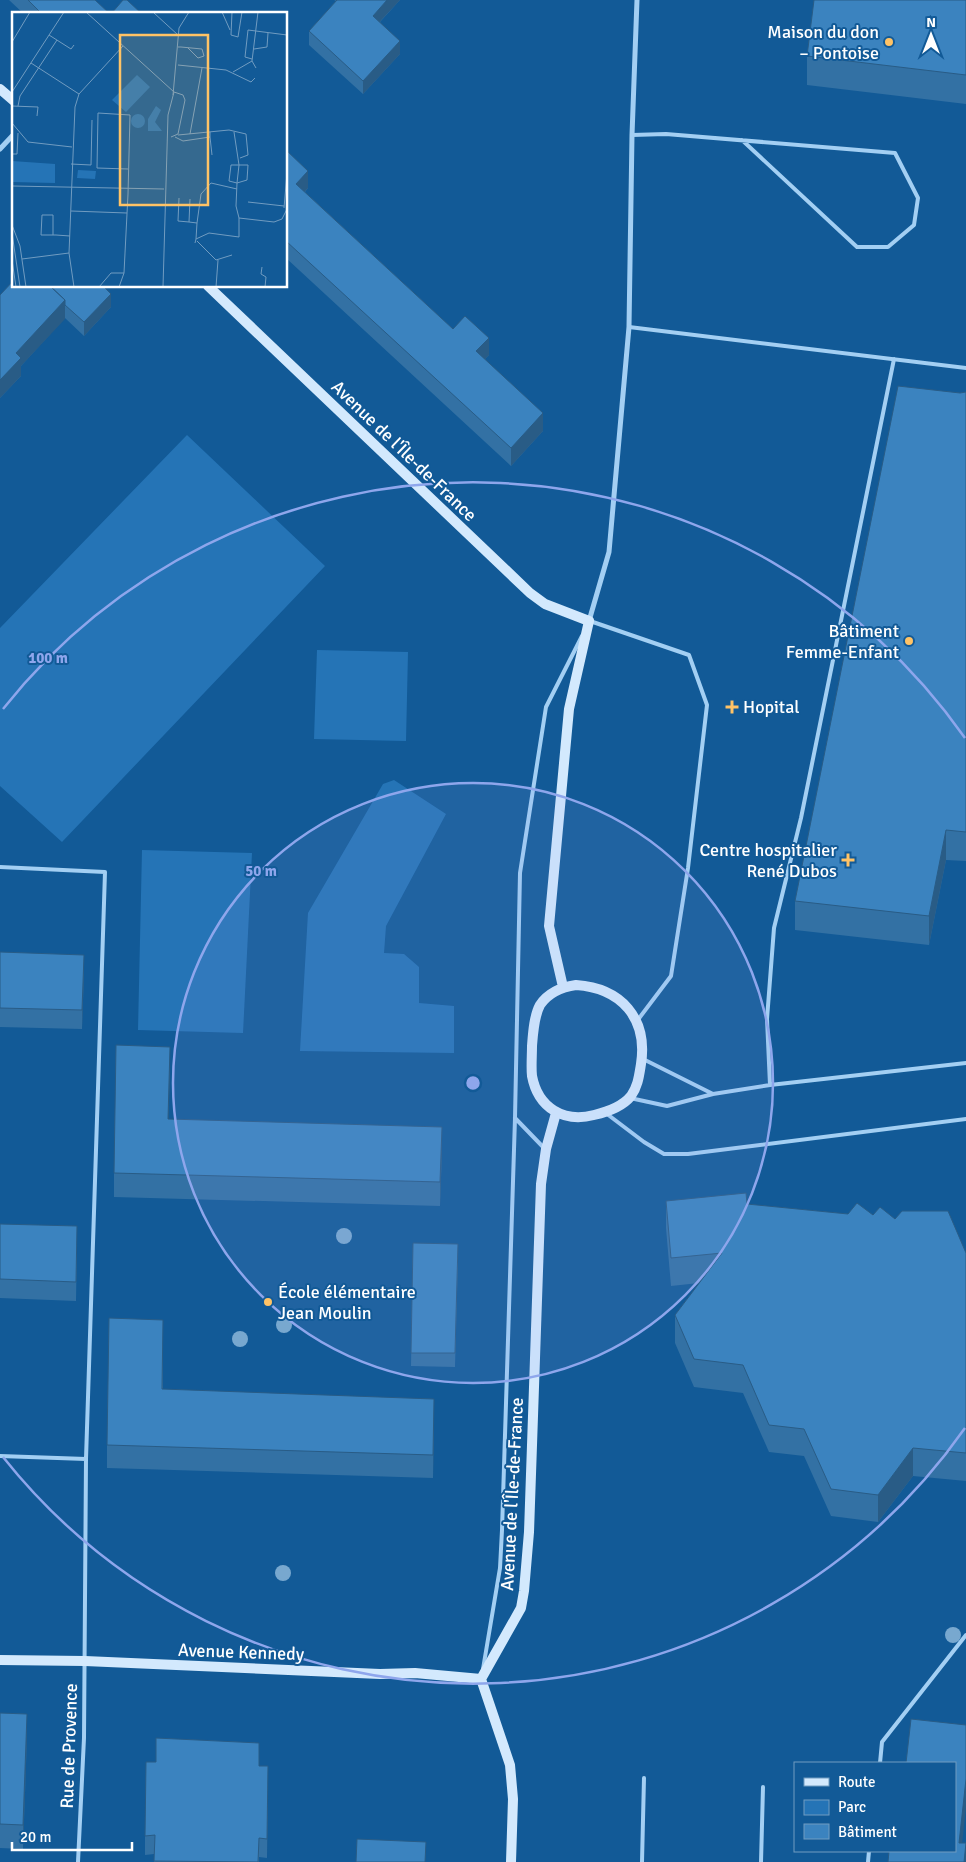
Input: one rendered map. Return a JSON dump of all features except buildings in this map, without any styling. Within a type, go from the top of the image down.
[{"type":"street","points":[[563,987],[549,926],[570,709],[589,621],[609,552],[629,327],[632,135],[637,0]]},
{"type":"street","points":[[0,88],[12,99]]},
{"type":"street","points":[[0,149],[12,136]]},
{"type":"street","name":"Avenue de l'Île-de-France","points":[[210,288],[530,593],[545,604],[589,621]]},
{"type":"street","points":[[587,986],[619,998],[637,1021],[642,1059],[638,1085],[630,1098],[606,1112],[572,1118],[556,1114],[546,1106],[537,1092],[532,1076],[533,1039],[540,1005],[549,995],[563,987],[587,986]]},
{"type":"street","name":"Avenue de l'Île-de-France","points":[[481,1679],[521,1608],[524,1591],[529,1532],[541,1184],[546,1149],[556,1114]]},
{"type":"street","name":"Avenue Kennedy","points":[[0,1660],[85,1661],[380,1674],[415,1673],[481,1679]]},
{"type":"street","points":[[481,1679],[510,1765],[513,1799],[511,1862]]},
{"type":"lane","points":[[632,135],[666,134],[742,140],[895,153],[918,198],[914,225],[888,247],[857,247],[742,140]]},
{"type":"lane","points":[[629,327],[966,368]]},
{"type":"lane","points":[[770,1085],[767,1019],[774,928],[801,818],[894,359]]},
{"type":"lane","points":[[481,1679],[500,1559],[516,1118],[520,873],[546,707],[589,621],[689,655],[707,705],[688,868],[671,976],[637,1021]]},
{"type":"lane","name":"Rue de Provence","points":[[0,867],[105,872],[86,1459],[85,1661],[78,1862]]},
{"type":"lane","points":[[642,1059],[713,1094]]},
{"type":"lane","points":[[630,1098],[667,1106],[713,1094],[770,1085],[966,1063]]},
{"type":"lane","points":[[606,1112],[644,1142],[664,1154],[688,1154],[966,1119]]},
{"type":"lane","points":[[516,1118],[546,1149]]},
{"type":"lane","points":[[0,1456],[86,1459]]},
{"type":"lane","points":[[880,1762],[882,1742],[966,1635]]},
{"type":"lane","points":[[642,1862],[644,1778]]},
{"type":"lane","points":[[761,1862],[764,1788]]},
{"type":"green space","points":[[187,435],[325,566],[62,842],[0,786],[0,628]]},
{"type":"green space","points":[[317,650],[408,652],[406,741],[314,739]]},
{"type":"green space","points":[[394,780],[446,814],[386,926],[384,953],[404,954],[419,967],[419,1003],[454,1006],[454,1053],[300,1051],[308,913],[383,784]]},
{"type":"green space","points":[[142,850],[252,853],[243,1033],[138,1030]]},
{"type":"place","name":"Maison du don – Pontoise","points":[[889,42]]},
{"type":"place","name":"Bâtiment Femme-Enfant","points":[[909,641]]},
{"type":"place","name":"Hopital","points":[[732,707]]},
{"type":"place","name":"Centre hospitalier René Dubos","points":[[848,860]]},
{"type":"place","name":"École élémentaire Jean Moulin","points":[[268,1302]]}]
